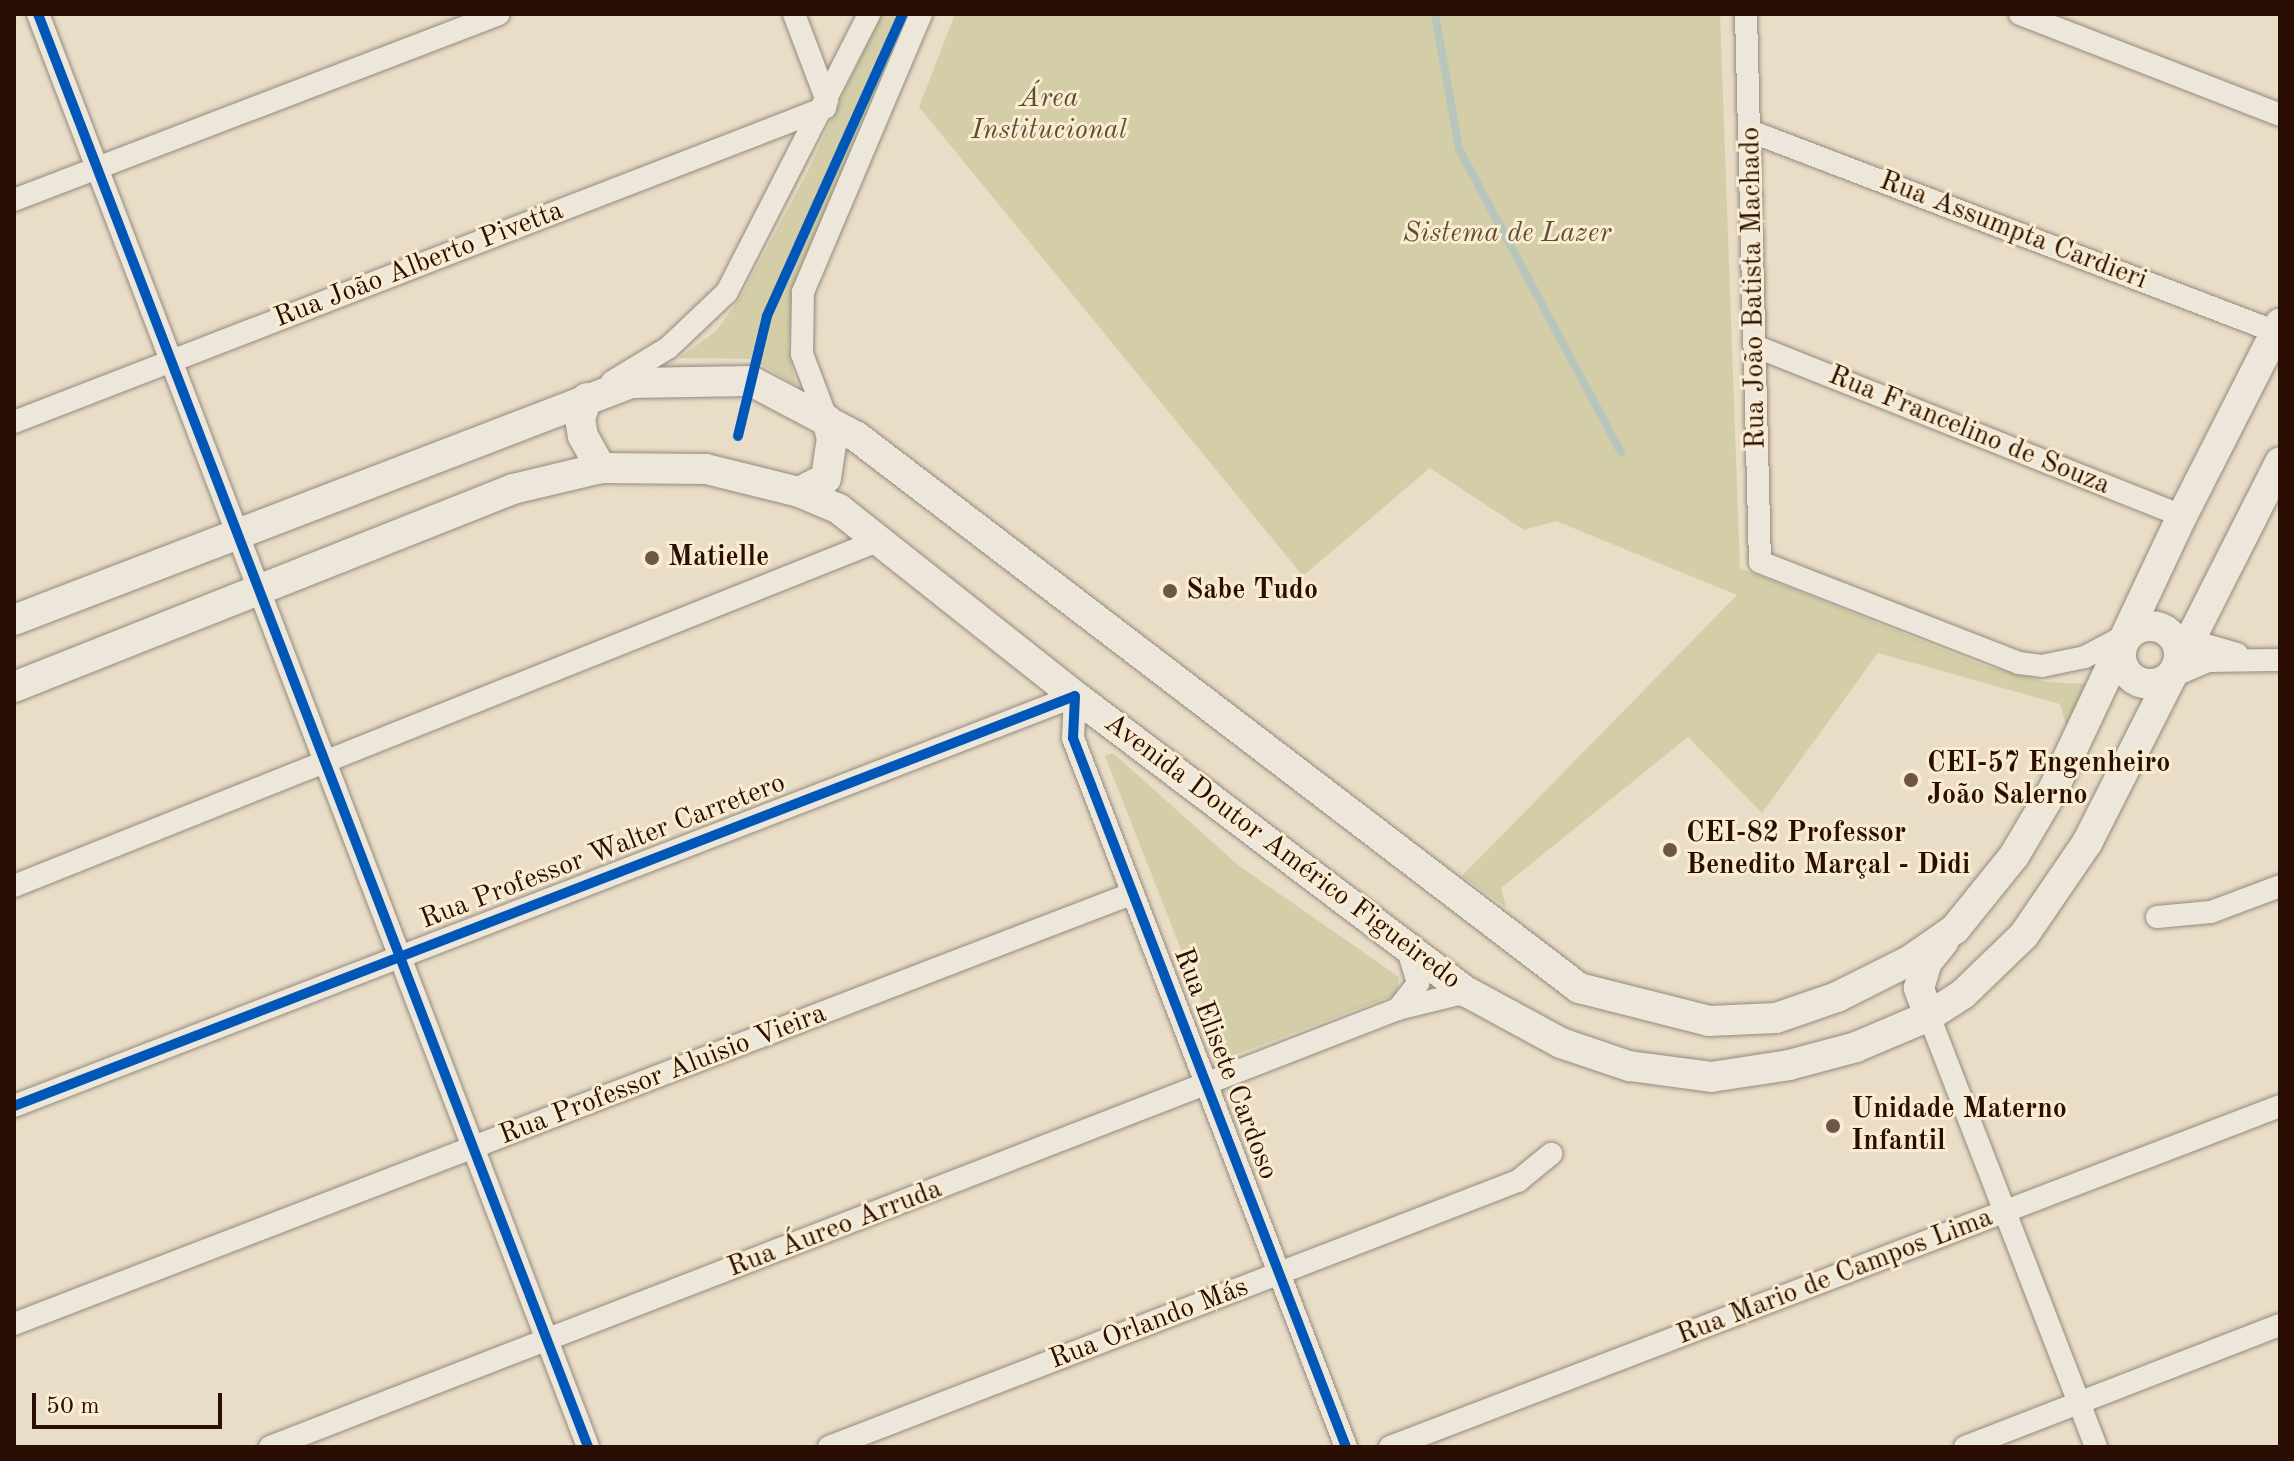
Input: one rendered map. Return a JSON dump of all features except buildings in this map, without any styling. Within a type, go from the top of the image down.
[{"type":"main road","points":[[1929,1016],[1919,988],[1927,962],[2014,856],[2037,817],[2125,641],[2182,516],[2278,328]]},
{"type":"main road","points":[[14,620],[587,398],[659,379],[751,381],[857,437],[1579,988],[1709,1021],[1776,1018],[1837,997],[1909,961],[1955,929]]},
{"type":"main road","points":[[587,398],[580,418],[583,436],[601,468]]},
{"type":"main road","points":[[799,492],[826,478],[832,438],[827,420]]},
{"type":"main road","name":"Avenida Doutor Américo Figueiredo","points":[[14,687],[261,592],[513,489],[601,468],[706,469],[799,492],[839,509],[1075,696],[1467,992],[1561,1043],[1629,1066],[1711,1077],[1816,1058],[1929,1016],[1963,994],[2014,945],[2058,890],[2171,677],[2188,630],[2269,506],[2280,462]]},
{"type":"main road","points":[[2125,641],[2157,627],[2188,630]]},
{"type":"main road","points":[[2125,641],[2127,674],[2139,682],[2171,677]]},
{"type":"street","points":[[38,14],[588,1447]]},
{"type":"street","points":[[14,200],[499,14]]},
{"type":"street","points":[[794,14],[826,104]]},
{"type":"street","points":[[587,398],[668,348],[727,292],[826,104],[869,14]]},
{"type":"street","points":[[827,420],[802,354],[803,292],[921,14]]},
{"type":"street","name":"Rua João Batista Machado","points":[[1746,14],[1760,562],[2019,663],[2042,666],[2085,657],[2125,641]]},
{"type":"street","points":[[2020,14],[2280,115]]},
{"type":"street","name":"Rua João Alberto Pivetta","points":[[14,422],[826,104]]},
{"type":"street","name":"Rua Assumpta Cardieri","points":[[1750,131],[2278,328]]},
{"type":"street","name":"Rua Francelino de Souza","points":[[1755,346],[2182,516]]},
{"type":"street","points":[[14,886],[880,540]]},
{"type":"street","points":[[2188,630],[2227,651],[2257,660]]},
{"type":"street","points":[[2171,677],[2197,664],[2280,660]]},
{"type":"street","name":"Rua Elisete Cardoso","points":[[1075,696],[1073,738],[1346,1447]]},
{"type":"street","name":"Rua Professor Walter Carretero","points":[[14,1106],[1075,696]]},
{"type":"street","points":[[2157,917],[2211,912],[2280,886]]},
{"type":"street","name":"Rua Professor Aluisio Vieira","points":[[14,1324],[1133,893]]},
{"type":"street","points":[[1398,1009],[1418,983],[1415,959],[1403,941]]},
{"type":"street","name":"Rua Áureo Arruda","points":[[270,1447],[1398,1009],[1467,992]]},
{"type":"street","points":[[1929,1016],[2096,1447]]},
{"type":"street","name":"Rua Mario de Campos Lima","points":[[1390,1447],[2280,1106]]},
{"type":"street","name":"Rua Orlando Más","points":[[829,1447],[1518,1181],[1551,1154]]},
{"type":"street","points":[[1965,1447],[2280,1325]]},
{"type":"green space","points":[[880,14],[914,14],[795,283],[788,346],[796,385],[752,359],[679,358],[716,331],[742,295],[806,175]]},
{"type":"green space","points":[[955,14],[1720,14],[1740,568],[1985,666],[2047,682],[2087,684],[2067,728],[2060,704],[1878,653],[1762,813],[1688,737],[1501,888],[1506,907],[1462,876],[1737,595],[1556,521],[1524,530],[1430,468],[1303,576],[919,107]]},
{"type":"green space","points":[[1113,753],[1238,865],[1399,977],[1397,994],[1224,1059],[1105,756]]},
{"type":"waterway","points":[[1435,14],[1459,149],[1621,452]]},
{"type":"cycle path","points":[[38,14],[588,1447]]},
{"type":"cycle path","points":[[738,436],[767,316],[903,14]]},
{"type":"cycle path","points":[[14,1106],[1075,696],[1073,738],[1346,1447]]},
{"type":"place","name":"Matielle","points":[[652,558]]},
{"type":"place","name":"Sabe Tudo","points":[[1170,591]]},
{"type":"place","name":"CEI-57 Engenheiro João Salerno","points":[[1911,780]]},
{"type":"place","name":"CEI-82 Professor Benedito Marçal - Didi","points":[[1670,850]]},
{"type":"place","name":"Unidade Materno Infantil","points":[[1833,1126]]},
{"type":"park label","name":"Área Institucional","points":[[1049,115]]},
{"type":"park label","name":"Sistema de Lazer","points":[[1507,234]]}]
